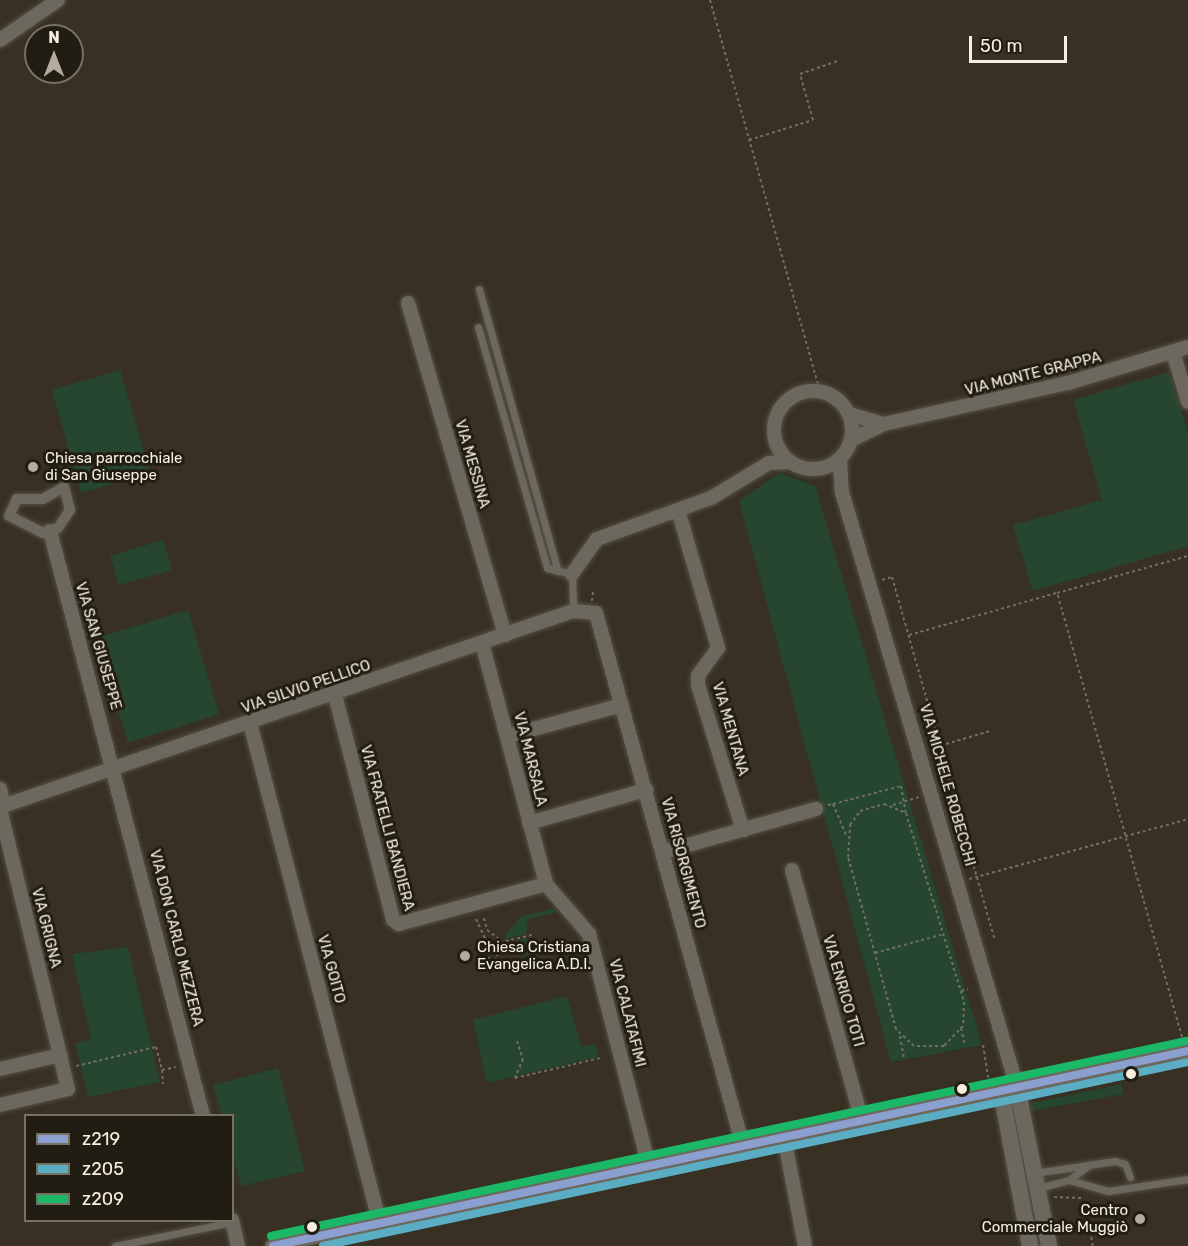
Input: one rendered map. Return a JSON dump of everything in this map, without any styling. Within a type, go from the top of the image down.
[{"type":"street","points":[[0,40],[58,0]]},
{"type":"street","name":"VIA MESSINA","points":[[408,303],[505,635]]},
{"type":"street","name":"VIA MONTE GRAPPA","points":[[851,440],[884,424],[1068,383],[1188,347]]},
{"type":"street","points":[[1173,352],[1188,402]]},
{"type":"street","points":[[789,462],[775,441],[775,421],[783,404],[800,393],[820,391],[832,395],[849,414],[851,440],[840,459],[817,469]]},
{"type":"street","name":"VIA MONTE GRAPPA","points":[[849,414],[884,424]]},
{"type":"street","points":[[753,471],[775,441]]},
{"type":"street","name":"VIA MICHELE ROBECCHI","points":[[840,459],[842,492],[958,882],[1001,1084]]},
{"type":"street","points":[[565,573],[597,539],[678,510],[753,471],[789,462],[817,469],[842,492]]},
{"type":"street","points":[[64,487],[70,510],[58,528],[50,531],[43,533],[9,516],[17,499],[34,501],[64,487]]},
{"type":"street","name":"VIA MENTANA","points":[[678,510],[689,539],[718,648],[698,676],[698,685],[742,830]]},
{"type":"street","name":"VIA SAN GIUSEPPE","points":[[50,531],[115,769]]},
{"type":"street","name":"VIA SILVIO PELLICO","points":[[1,808],[335,695],[573,611]]},
{"type":"street","name":"VIA RISORGIMENTO","points":[[573,611],[596,613],[743,1146]]},
{"type":"street","name":"VIA MARSALA","points":[[482,643],[546,884]]},
{"type":"street","name":"VIA FRATELLI BANDIERA","points":[[335,695],[393,920],[399,924],[546,884]]},
{"type":"street","points":[[508,736],[622,705]]},
{"type":"street","name":"VIA GOITO","points":[[250,723],[380,1224]]},
{"type":"street","name":"VIA DON CARLO MEZZERA","points":[[115,769],[203,1114]]},
{"type":"street","name":"VIA GRIGNA","points":[[0,789],[1,808],[63,1069]]},
{"type":"street","points":[[529,824],[646,790]]},
{"type":"street","points":[[663,852],[816,809]]},
{"type":"street","name":"VIA ENRICO TOTI","points":[[792,870],[862,1121]]},
{"type":"street","name":"VIA CALATAFIMI","points":[[546,884],[589,934],[649,1166]]},
{"type":"street","points":[[273,1246],[862,1121],[1001,1084],[1185,1046]]},
{"type":"street","points":[[0,1069],[60,1055]]},
{"type":"street","points":[[0,1105],[68,1089],[63,1069]]},
{"type":"street","points":[[1001,1084],[1030,1246]]},
{"type":"street","points":[[1001,1084],[1041,1187],[1049,1246]]},
{"type":"street","points":[[784,1137],[805,1246]]},
{"type":"street","points":[[232,1222],[238,1246]]},
{"type":"lane","points":[[479,289],[565,573],[573,611]]},
{"type":"lane","points":[[478,327],[547,568],[565,573]]},
{"type":"lane","points":[[1019,1184],[1041,1187],[1069,1180],[1089,1164]]},
{"type":"lane","points":[[1019,1184],[1041,1187],[1089,1164],[1125,1164],[1130,1177]]},
{"type":"lane","points":[[1069,1180],[1108,1191],[1188,1179]]},
{"type":"lane","points":[[115,1246],[227,1222]]},
{"type":"path","points":[[710,0],[820,391]]},
{"type":"path","points":[[749,140],[813,120],[800,74],[837,61]]},
{"type":"path","points":[[909,635],[1188,556]]},
{"type":"path","points":[[879,580],[892,577],[995,940]]},
{"type":"path","points":[[1057,593],[1185,1046]]},
{"type":"path","points":[[946,744],[990,731]]},
{"type":"path","points":[[816,809],[901,786],[906,800],[906,813],[961,991],[965,1045]]},
{"type":"path","points":[[846,835],[860,811],[911,799]]},
{"type":"path","points":[[833,804],[846,835],[904,1058]]},
{"type":"path","points":[[892,804],[906,813]]},
{"type":"path","points":[[958,882],[1188,819]]},
{"type":"path","points":[[484,918],[487,930],[503,942]]},
{"type":"path","points":[[477,922],[482,922],[493,969],[488,969],[489,974]]},
{"type":"path","points":[[875,953],[944,934]]},
{"type":"path","points":[[487,946],[532,935]]},
{"type":"path","points":[[497,972],[494,961],[503,942]]},
{"type":"path","points":[[961,991],[969,989]]},
{"type":"path","points":[[899,1033],[928,1049],[944,1046],[962,1028]]},
{"type":"path","points":[[517,1041],[523,1059],[515,1078],[600,1058]]},
{"type":"path","points":[[983,1045],[1001,1084]]},
{"type":"path","points":[[63,1069],[156,1047],[163,1084]]},
{"type":"path","points":[[162,1070],[191,1066]]},
{"type":"path","points":[[1041,1187],[1082,1198]]},
{"type":"path","points":[[1089,1231],[1094,1243]]},
{"type":"green space","points":[[120,370],[150,473],[81,493],[52,390]]},
{"type":"green space","points":[[1169,372],[1188,433],[1188,546],[1033,591],[1013,525],[1102,500],[1073,400]]},
{"type":"green space","points":[[780,473],[815,486],[982,1045],[891,1062],[739,501]]},
{"type":"green space","points":[[163,540],[172,570],[119,585],[110,556]]},
{"type":"green space","points":[[188,610],[219,714],[128,743],[97,638]]},
{"type":"green space","points":[[553,908],[558,912],[528,919],[526,934],[507,939],[505,935],[520,917]]},
{"type":"green space","points":[[526,938],[536,951],[577,941],[579,946],[531,957],[508,948],[509,943]]},
{"type":"green space","points":[[128,947],[160,1082],[88,1097],[75,1043],[91,1039],[72,954]]},
{"type":"green space","points":[[567,996],[581,1047],[595,1044],[598,1057],[487,1083],[473,1020]]},
{"type":"green space","points":[[278,1068],[305,1171],[241,1186],[234,1160],[234,1114],[222,1114],[213,1085]]},
{"type":"green space","points":[[1122,1084],[1123,1094],[1031,1111],[1031,1103]]},
{"type":"transit line","name":"z209","points":[[271,1236],[1186,1041]]},
{"type":"transit line","name":"z219","points":[[273,1246],[1188,1051]]},
{"type":"transit line","name":"z205","points":[[323,1246],[1188,1062]]},
{"type":"place","name":"Chiesa parrocchiale di San Giuseppe","points":[[33,467]]},
{"type":"place","name":"Chiesa Cristiana Evangelica A.D.I.","points":[[465,956]]},
{"type":"place","name":"Centro Commerciale Muggiò","points":[[1140,1219]]}]
